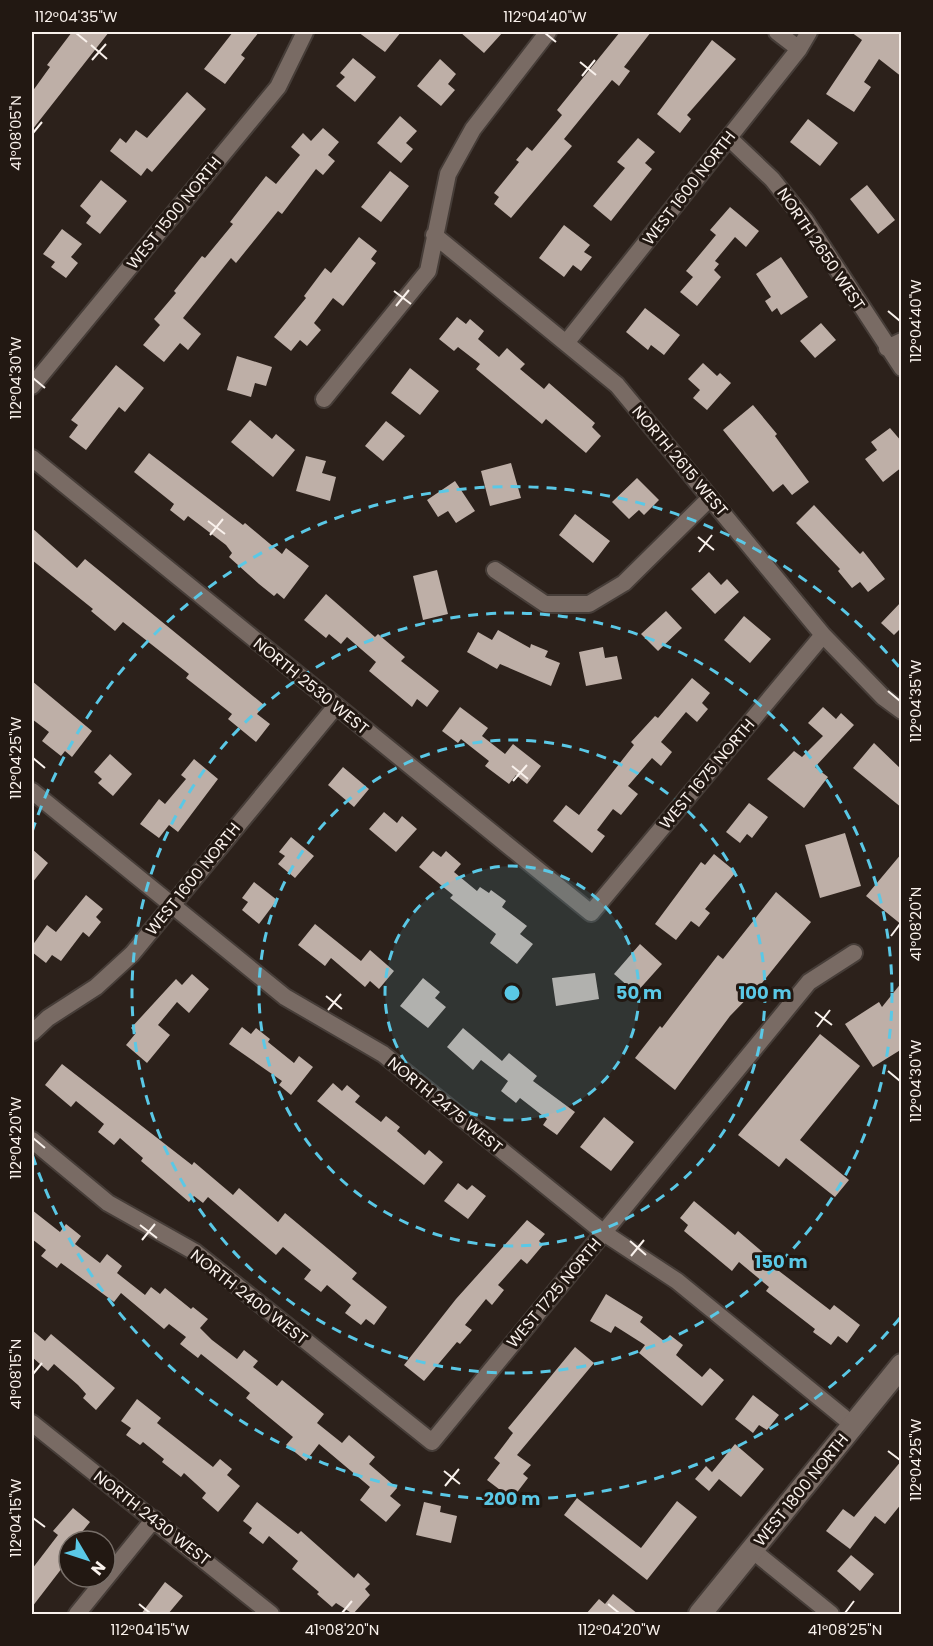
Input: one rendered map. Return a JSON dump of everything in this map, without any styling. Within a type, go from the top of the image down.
[{"type":"main road","name":"WEST 1800 NORTH","points":[[700,1614],[902,1365]]},
{"type":"street","name":"WEST 1500 NORTH","points":[[32,386],[278,87],[305,32]]},
{"type":"street","points":[[324,399],[428,271],[448,174],[468,138],[548,32]]},
{"type":"street","points":[[777,32],[799,49]]},
{"type":"street","name":"WEST 1600 NORTH","points":[[566,343],[799,49],[809,32]]},
{"type":"street","name":"NORTH 2650 WEST","points":[[729,138],[772,179],[805,220],[894,345],[902,368]]},
{"type":"street","name":"NORTH 2615 WEST","points":[[434,235],[617,385],[823,635],[883,697],[902,711]]},
{"type":"street","name":"NORTH 2530 WEST","points":[[32,458],[591,913]]},
{"type":"street","points":[[495,570],[545,604],[589,604],[624,583],[710,498]]},
{"type":"street","name":"WEST 1675 NORTH","points":[[591,913],[823,635]]},
{"type":"street","name":"WEST 1600 NORTH","points":[[32,1033],[48,1018],[96,987],[132,954],[336,706]]},
{"type":"street","name":"NORTH 2475 WEST","points":[[32,791],[285,997],[383,1054],[604,1233],[677,1281],[853,1425]]},
{"type":"street","name":"WEST 1725 NORTH","points":[[432,1442],[809,982],[854,953]]},
{"type":"street","name":"NORTH 2400 WEST","points":[[32,1140],[108,1203],[195,1252],[432,1442]]},
{"type":"street","name":"NORTH 2430 WEST","points":[[32,1423],[271,1614]]},
{"type":"street","points":[[77,1614],[154,1519]]},
{"type":"street","points":[[752,1550],[831,1614]]},
{"type":"building","points":[[72,32],[109,32],[32,130],[32,92],[50,67],[47,65]]},
{"type":"building","points":[[233,32],[259,32],[241,55],[245,58],[225,84],[204,69]]},
{"type":"building","points":[[358,32],[401,32],[385,52]]},
{"type":"building","points":[[460,32],[503,32],[484,53]]},
{"type":"building","points":[[620,32],[651,32],[624,67],[630,71],[619,86],[612,80],[564,139],[572,146],[511,218],[494,204],[499,197],[494,193],[519,162],[516,160],[527,147],[532,151],[562,115],[557,110]]},
{"type":"building","points":[[851,32],[901,32],[902,77],[879,59],[864,82],[871,87],[854,112],[826,94],[862,40]]},
{"type":"building","points":[[712,40],[736,59],[687,115],[691,119],[680,133],[657,114]]},
{"type":"building","points":[[353,58],[376,77],[355,102],[336,86],[345,77],[340,73]]},
{"type":"building","points":[[440,59],[456,74],[448,84],[455,90],[441,106],[417,86]]},
{"type":"building","points":[[187,92],[206,109],[152,172],[147,168],[141,176],[110,151],[120,138],[126,143],[136,130],[147,138]]},
{"type":"building","points":[[400,116],[417,131],[406,143],[413,149],[401,163],[377,143]]},
{"type":"building","points":[[808,119],[838,143],[820,166],[790,142]]},
{"type":"building","points":[[323,128],[339,142],[328,155],[335,161],[323,175],[316,169],[282,214],[278,211],[236,263],[231,258],[183,318],[201,334],[188,350],[180,343],[164,362],[143,345],[160,325],[154,319],[202,256],[205,258],[233,224],[230,222],[266,176],[276,184],[300,155],[291,147],[303,133],[311,141]]},
{"type":"building","points":[[638,138],[655,152],[645,163],[652,169],[611,221],[593,206],[625,168],[617,162]]},
{"type":"building","points":[[390,171],[409,186],[381,222],[361,207]]},
{"type":"building","points":[[101,180],[127,201],[100,234],[86,223],[91,216],[80,206]]},
{"type":"building","points":[[867,185],[895,220],[878,234],[850,199]]},
{"type":"building","points":[[730,207],[759,231],[746,247],[735,237],[715,261],[719,264],[714,270],[721,277],[697,306],[680,292],[693,277],[686,271],[716,235],[710,230]]},
{"type":"building","points":[[564,225],[590,245],[584,252],[592,257],[581,271],[573,265],[564,277],[539,258]]},
{"type":"building","points":[[62,229],[82,244],[71,257],[78,263],[66,278],[51,267],[55,262],[43,254]]},
{"type":"building","points":[[359,237],[377,251],[371,259],[376,263],[343,306],[333,298],[314,323],[321,330],[307,346],[300,340],[291,351],[274,337],[306,298],[304,296],[325,268],[331,273]]},
{"type":"building","points":[[781,257],[808,297],[781,315],[777,308],[772,312],[765,301],[771,297],[756,274]]},
{"type":"building","points":[[645,308],[680,335],[664,355],[651,345],[648,350],[626,332]]},
{"type":"building","points":[[457,317],[466,324],[470,319],[484,331],[478,339],[499,357],[507,348],[525,364],[520,369],[544,389],[549,383],[595,423],[592,427],[601,436],[586,453],[546,419],[542,424],[476,369],[480,364],[458,347],[454,351],[439,339]]},
{"type":"building","points":[[821,323],[836,340],[815,358],[800,341]]},
{"type":"building","points":[[237,356],[272,367],[266,386],[255,383],[251,397],[227,390]]},
{"type":"building","points":[[703,363],[717,376],[720,373],[731,383],[707,410],[693,398],[700,390],[688,379]]},
{"type":"building","points":[[116,365],[144,388],[125,412],[119,407],[86,450],[69,437],[78,425],[71,420]]},
{"type":"building","points":[[410,368],[439,391],[420,415],[391,393]]},
{"type":"building","points":[[753,405],[777,434],[775,436],[809,482],[792,495],[783,484],[773,492],[723,430]]},
{"type":"building","points":[[250,420],[272,439],[276,434],[295,450],[273,477],[231,442]]},
{"type":"building","points":[[386,421],[405,436],[383,461],[365,446]]},
{"type":"building","points":[[890,428],[902,442],[902,467],[883,482],[865,459],[877,450],[871,442]]},
{"type":"building","points":[[149,453],[243,525],[245,523],[282,554],[286,548],[309,566],[284,599],[277,593],[274,596],[229,557],[232,553],[226,545],[188,516],[184,521],[170,510],[174,504],[134,472]]},
{"type":"building","points":[[306,456],[326,461],[322,473],[336,477],[330,501],[296,491]]},
{"type":"building","points":[[511,463],[521,498],[490,506],[481,471]]},
{"type":"building","points":[[637,478],[659,500],[644,515],[639,510],[629,519],[612,502]]},
{"type":"building","points":[[455,481],[475,511],[456,523],[448,511],[438,517],[427,500]]},
{"type":"building","points":[[814,505],[860,554],[863,551],[885,579],[868,592],[860,582],[852,588],[838,571],[840,569],[796,523]]},
{"type":"building","points":[[575,514],[610,541],[593,563],[559,535]]},
{"type":"building","points":[[32,528],[77,568],[85,559],[264,705],[257,714],[270,724],[256,742],[228,719],[232,714],[186,678],[189,674],[123,622],[115,631],[91,611],[93,609],[32,560]]},
{"type":"building","points":[[437,570],[448,614],[423,620],[413,576]]},
{"type":"building","points":[[709,572],[721,585],[727,579],[739,592],[715,614],[691,589]]},
{"type":"building","points":[[326,594],[375,637],[378,634],[405,657],[401,661],[439,691],[427,707],[417,699],[412,707],[369,671],[376,662],[347,637],[341,644],[329,634],[326,638],[304,620]]},
{"type":"building","points":[[902,601],[902,627],[894,635],[881,623]]},
{"type":"building","points":[[666,611],[682,628],[658,651],[641,634]]},
{"type":"building","points":[[744,616],[771,639],[750,663],[724,640]]},
{"type":"building","points":[[498,630],[530,648],[531,644],[548,651],[545,657],[560,663],[551,686],[500,664],[497,669],[467,652],[478,632],[492,640]]},
{"type":"building","points":[[603,647],[605,658],[617,656],[622,679],[586,686],[579,652]]},
{"type":"building","points":[[692,678],[710,693],[702,703],[708,709],[697,722],[686,712],[661,742],[672,752],[661,766],[652,758],[628,786],[638,794],[621,815],[613,809],[597,830],[605,836],[592,853],[553,821],[566,805],[579,815],[634,745],[631,742],[655,716],[658,718]]},
{"type":"building","points":[[32,681],[92,731],[72,757],[65,751],[61,756],[42,741],[49,732],[32,719]]},
{"type":"building","points":[[460,707],[488,728],[482,736],[505,754],[513,744],[541,766],[527,784],[516,775],[509,784],[485,766],[489,761],[461,739],[458,743],[442,731]]},
{"type":"building","points":[[823,707],[836,719],[841,713],[854,725],[815,767],[828,777],[804,808],[767,779],[794,751],[802,757],[823,736],[808,723]]},
{"type":"building","points":[[874,743],[902,770],[902,808],[853,768]]},
{"type":"building","points":[[110,754],[132,774],[113,796],[98,783],[102,779],[94,772]]},
{"type":"building","points":[[194,759],[218,779],[178,832],[169,825],[159,838],[140,824],[159,799],[165,804],[186,779],[181,775]]},
{"type":"building","points":[[343,767],[369,789],[354,807],[328,785]]},
{"type":"building","points":[[749,803],[768,817],[752,838],[747,834],[740,843],[726,832]]},
{"type":"building","points":[[384,812],[397,823],[402,816],[417,829],[396,852],[369,829]]},
{"type":"building","points":[[845,833],[861,886],[820,898],[805,845]]},
{"type":"building","points":[[291,837],[314,856],[295,878],[278,864],[285,856],[279,852]]},
{"type":"building","points":[[32,849],[48,863],[32,883]]},
{"type":"building","points":[[433,851],[441,857],[446,851],[461,864],[454,872],[477,891],[480,887],[489,893],[491,890],[506,901],[502,907],[527,926],[520,934],[533,944],[517,964],[490,943],[496,934],[450,898],[453,895],[419,867]]},
{"type":"building","points":[[902,853],[902,925],[866,896]]},
{"type":"building","points":[[714,854],[736,872],[705,909],[710,913],[699,927],[691,921],[676,940],[655,924],[701,862],[705,865]]},
{"type":"building","points":[[254,882],[277,900],[259,924],[242,910],[248,902],[242,898]]},
{"type":"building","points":[[776,892],[811,922],[762,983],[730,1016],[675,1090],[635,1058],[660,1026],[662,1028],[718,955],[723,959]]},
{"type":"building","points":[[86,895],[103,909],[96,917],[101,922],[89,937],[83,932],[61,961],[52,955],[46,963],[32,952],[32,946],[47,925],[56,932]]},
{"type":"building","points":[[315,924],[361,961],[370,950],[394,971],[379,989],[370,981],[365,987],[331,958],[325,966],[298,945]]},
{"type":"building","points":[[640,944],[662,964],[636,993],[614,974]]},
{"type":"building","points":[[595,973],[599,999],[556,1006],[552,978]]},
{"type":"building","points":[[192,974],[209,989],[189,1013],[177,1002],[158,1025],[170,1035],[147,1063],[126,1045],[136,1033],[131,1028],[176,979],[182,985]]},
{"type":"building","points":[[423,978],[440,992],[435,998],[446,1007],[428,1028],[400,1006]]},
{"type":"building","points":[[902,982],[902,1049],[873,1067],[845,1024],[879,1002],[882,1007]]},
{"type":"building","points":[[242,1027],[251,1034],[256,1028],[270,1039],[268,1042],[294,1063],[299,1056],[313,1067],[291,1095],[279,1085],[282,1081],[229,1044]]},
{"type":"building","points":[[463,1028],[502,1061],[509,1053],[537,1076],[533,1081],[575,1112],[557,1135],[543,1125],[547,1119],[520,1098],[516,1103],[501,1091],[508,1081],[481,1060],[473,1070],[447,1047]]},
{"type":"building","points":[[820,1034],[860,1066],[800,1140],[849,1180],[835,1197],[786,1158],[779,1167],[738,1135]]},
{"type":"building","points":[[62,1064],[192,1165],[194,1162],[233,1195],[239,1188],[278,1222],[285,1213],[357,1273],[352,1279],[387,1307],[374,1325],[366,1319],[361,1325],[345,1313],[351,1305],[327,1285],[321,1292],[304,1279],[311,1270],[283,1247],[276,1255],[208,1197],[203,1203],[194,1196],[189,1202],[141,1161],[143,1158],[120,1138],[114,1145],[98,1132],[104,1124],[76,1101],[71,1107],[45,1085]]},
{"type":"building","points":[[333,1083],[342,1091],[347,1085],[360,1096],[355,1102],[381,1122],[386,1116],[400,1127],[397,1131],[425,1155],[429,1150],[443,1162],[424,1185],[317,1101]]},
{"type":"building","points":[[604,1117],[634,1142],[611,1171],[580,1147]]},
{"type":"building","points":[[458,1183],[467,1190],[472,1185],[486,1196],[468,1219],[444,1201]]},
{"type":"building","points":[[694,1201],[735,1235],[738,1231],[765,1254],[762,1258],[830,1310],[834,1305],[860,1325],[847,1343],[838,1336],[831,1345],[813,1332],[815,1329],[766,1291],[769,1287],[739,1262],[732,1271],[684,1231],[688,1225],[680,1218]]},
{"type":"building","points":[[32,1210],[60,1232],[66,1224],[81,1236],[75,1244],[100,1263],[107,1254],[122,1266],[117,1273],[145,1295],[151,1287],[160,1294],[165,1288],[191,1309],[193,1307],[208,1319],[200,1328],[212,1340],[237,1359],[244,1350],[258,1361],[253,1367],[277,1386],[282,1380],[324,1414],[317,1423],[342,1443],[349,1435],[375,1457],[369,1464],[397,1488],[390,1496],[401,1505],[386,1522],[360,1500],[370,1487],[319,1444],[306,1461],[286,1445],[293,1437],[246,1398],[250,1393],[201,1354],[198,1358],[180,1344],[186,1337],[169,1324],[164,1329],[121,1293],[114,1302],[61,1263],[57,1268],[41,1256],[46,1250],[32,1239]]},
{"type":"building","points":[[527,1220],[545,1234],[539,1241],[543,1245],[527,1264],[521,1259],[498,1285],[504,1290],[492,1305],[486,1299],[465,1325],[472,1330],[460,1344],[457,1342],[424,1381],[404,1365],[456,1299]]},
{"type":"building","points":[[606,1294],[643,1317],[640,1322],[664,1341],[670,1335],[683,1345],[676,1355],[702,1377],[710,1368],[724,1380],[702,1406],[639,1353],[645,1345],[615,1326],[611,1333],[590,1321]]},
{"type":"building","points":[[32,1330],[45,1341],[51,1334],[115,1388],[96,1410],[83,1398],[86,1394],[78,1385],[54,1364],[48,1371],[32,1357]]},
{"type":"building","points":[[575,1347],[594,1363],[517,1455],[531,1465],[523,1474],[528,1478],[512,1499],[487,1480],[500,1463],[494,1458],[513,1433],[508,1428]]},
{"type":"building","points":[[753,1395],[779,1415],[767,1430],[759,1425],[753,1433],[735,1419]]},
{"type":"building","points":[[137,1399],[161,1418],[157,1423],[213,1467],[220,1459],[232,1469],[227,1475],[240,1486],[218,1512],[202,1498],[206,1493],[184,1473],[181,1477],[162,1462],[164,1459],[143,1442],[140,1445],[126,1435],[131,1428],[121,1421]]},
{"type":"building","points":[[735,1444],[764,1469],[741,1497],[719,1479],[709,1491],[695,1479],[706,1466],[712,1472]]},
{"type":"building","points":[[902,1460],[902,1503],[885,1524],[875,1516],[850,1549],[826,1531],[843,1509],[854,1517]]},
{"type":"building","points":[[577,1498],[641,1548],[677,1501],[697,1517],[647,1580],[564,1515]]},
{"type":"building","points":[[257,1502],[298,1534],[301,1531],[354,1578],[358,1573],[370,1584],[365,1589],[370,1595],[353,1614],[336,1603],[332,1607],[317,1594],[319,1592],[292,1569],[298,1561],[269,1536],[263,1544],[249,1533],[252,1528],[243,1521]]},
{"type":"building","points":[[424,1502],[441,1506],[440,1512],[457,1516],[451,1543],[416,1535]]},
{"type":"building","points":[[73,1508],[90,1522],[84,1529],[57,1529],[57,1534],[53,1531]]},
{"type":"building","points":[[57,1536],[57,1575],[32,1607],[32,1569]]},
{"type":"building","points":[[851,1555],[874,1574],[860,1591],[837,1571]]},
{"type":"building","points":[[165,1582],[183,1596],[168,1614],[141,1614]]},
{"type":"building","points":[[613,1594],[638,1614],[586,1614],[599,1599],[605,1604]]}]
